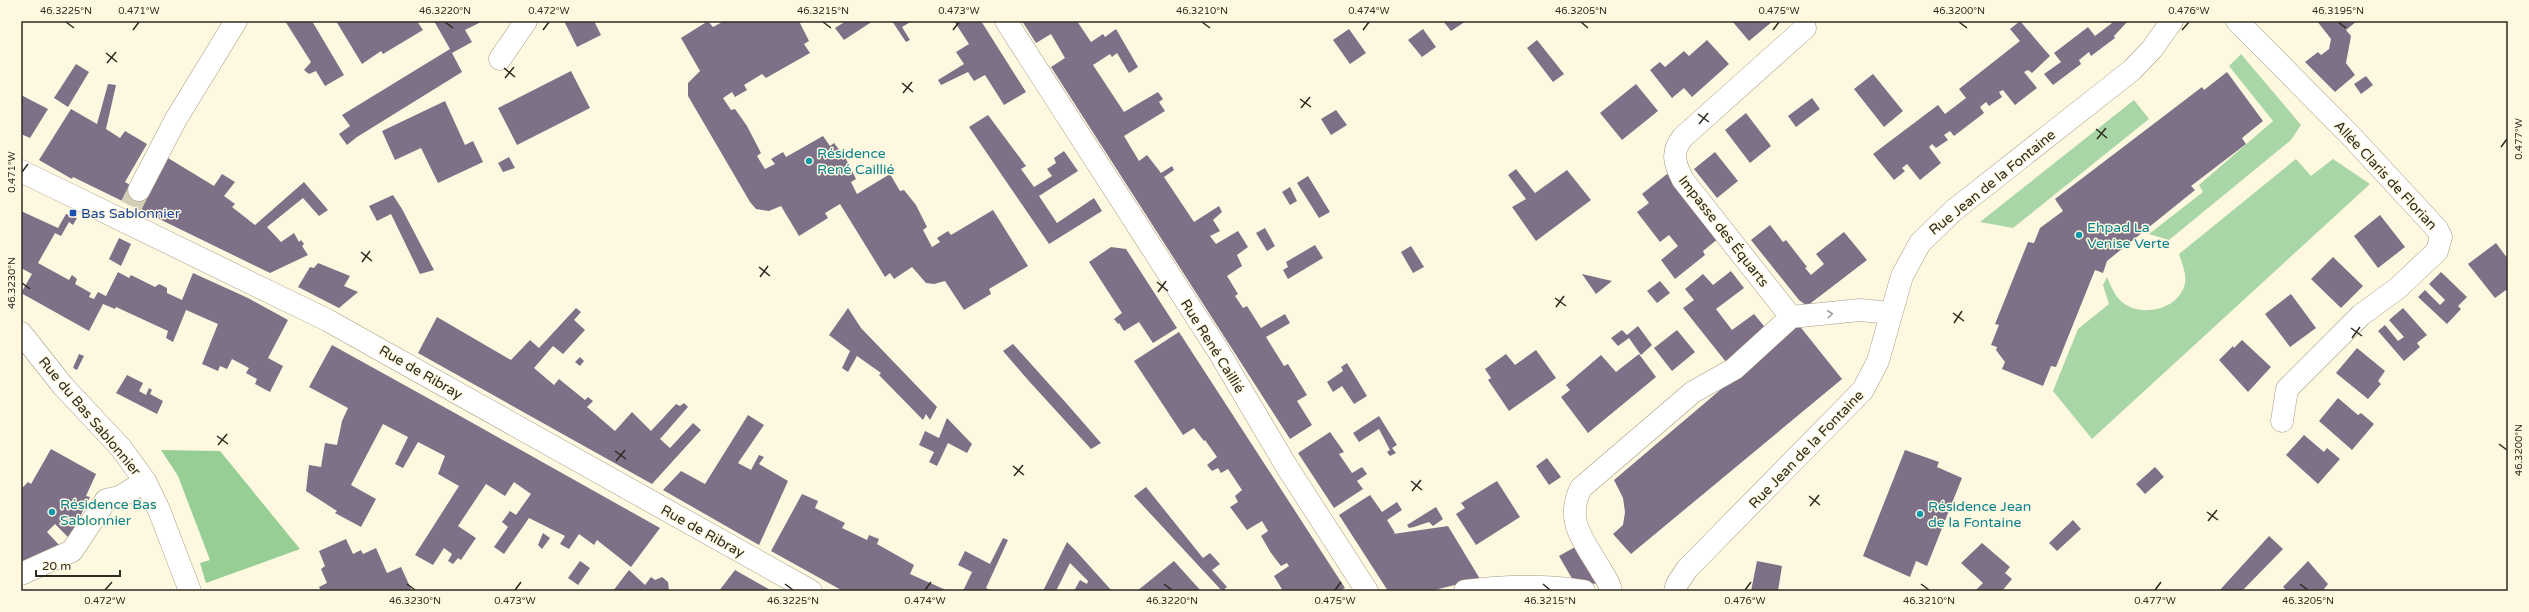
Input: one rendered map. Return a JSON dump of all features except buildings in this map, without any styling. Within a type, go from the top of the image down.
[{"type":"street","points":[[131,205],[176,119],[236,21]]},
{"type":"street","points":[[500,59],[526,21]]},
{"type":"street","name":"Rue René Caillié","points":[[1006,21],[1216,349],[1287,467],[1367,591]]},
{"type":"street","name":"Rue Jean de la Fontaine","points":[[1675,591],[1677,584],[1687,569],[1863,390],[1878,361],[1891,313],[1910,260],[1920,243],[1935,226],[2132,70],[2152,49],[2172,21]]},
{"type":"street","name":"Allée Claris de Florian","points":[[2237,21],[2350,135],[2437,229],[2441,237],[2437,250],[2398,288],[2361,315],[2287,389],[2282,421]]},
{"type":"street","name":"Impasse des Équarts","points":[[1791,317],[1683,180],[1675,166],[1674,155],[1683,137],[1805,28]]},
{"type":"street","name":"Rue de Ribray","points":[[21,171],[131,205],[327,320],[811,591]]},
{"type":"street","points":[[1611,591],[1577,529],[1573,513],[1574,502],[1581,488],[1693,392],[1734,369],[1791,317],[1860,310],[1891,313]]},
{"type":"street","name":"Rue du Bas Sablonnier","points":[[21,333],[63,386],[121,448],[145,481],[159,510],[190,591]]},
{"type":"street","points":[[21,574],[72,551],[106,500],[120,497],[145,481]]},
{"type":"street","points":[[1465,591],[1490,588],[1540,587],[1584,591]]},
{"type":"green space","points":[[2241,54],[2301,125],[2291,140],[2169,240],[2149,234],[2203,192],[2199,185],[2273,121],[2229,66]]},
{"type":"green space","points":[[2134,100],[2149,119],[2013,228],[1980,222]]},
{"type":"green space","points":[[2296,159],[2311,176],[2333,159],[2370,184],[2092,439],[2053,391],[2078,329],[2109,304],[2103,285],[2107,277],[2114,292],[2126,305],[2135,309],[2145,310],[2154,310],[2164,307],[2179,295],[2184,287],[2184,270],[2179,254]]},
{"type":"green space","points":[[161,450],[220,451],[300,549],[206,583],[200,563],[210,560],[178,476]]},
{"type":"tunnel","points":[[131,206],[139,190]]},
{"type":"place","name":"Résidence René Caillié","points":[[809,161]]},
{"type":"place","name":"Bas Sablonnier","points":[[73,213]]},
{"type":"place","name":"Ehpad La Venise Verte","points":[[2079,235]]},
{"type":"place","name":"Résidence Bas Sablonnier","points":[[52,512]]},
{"type":"place","name":"Résidence Jean de la Fontaine","points":[[1920,514]]}]
